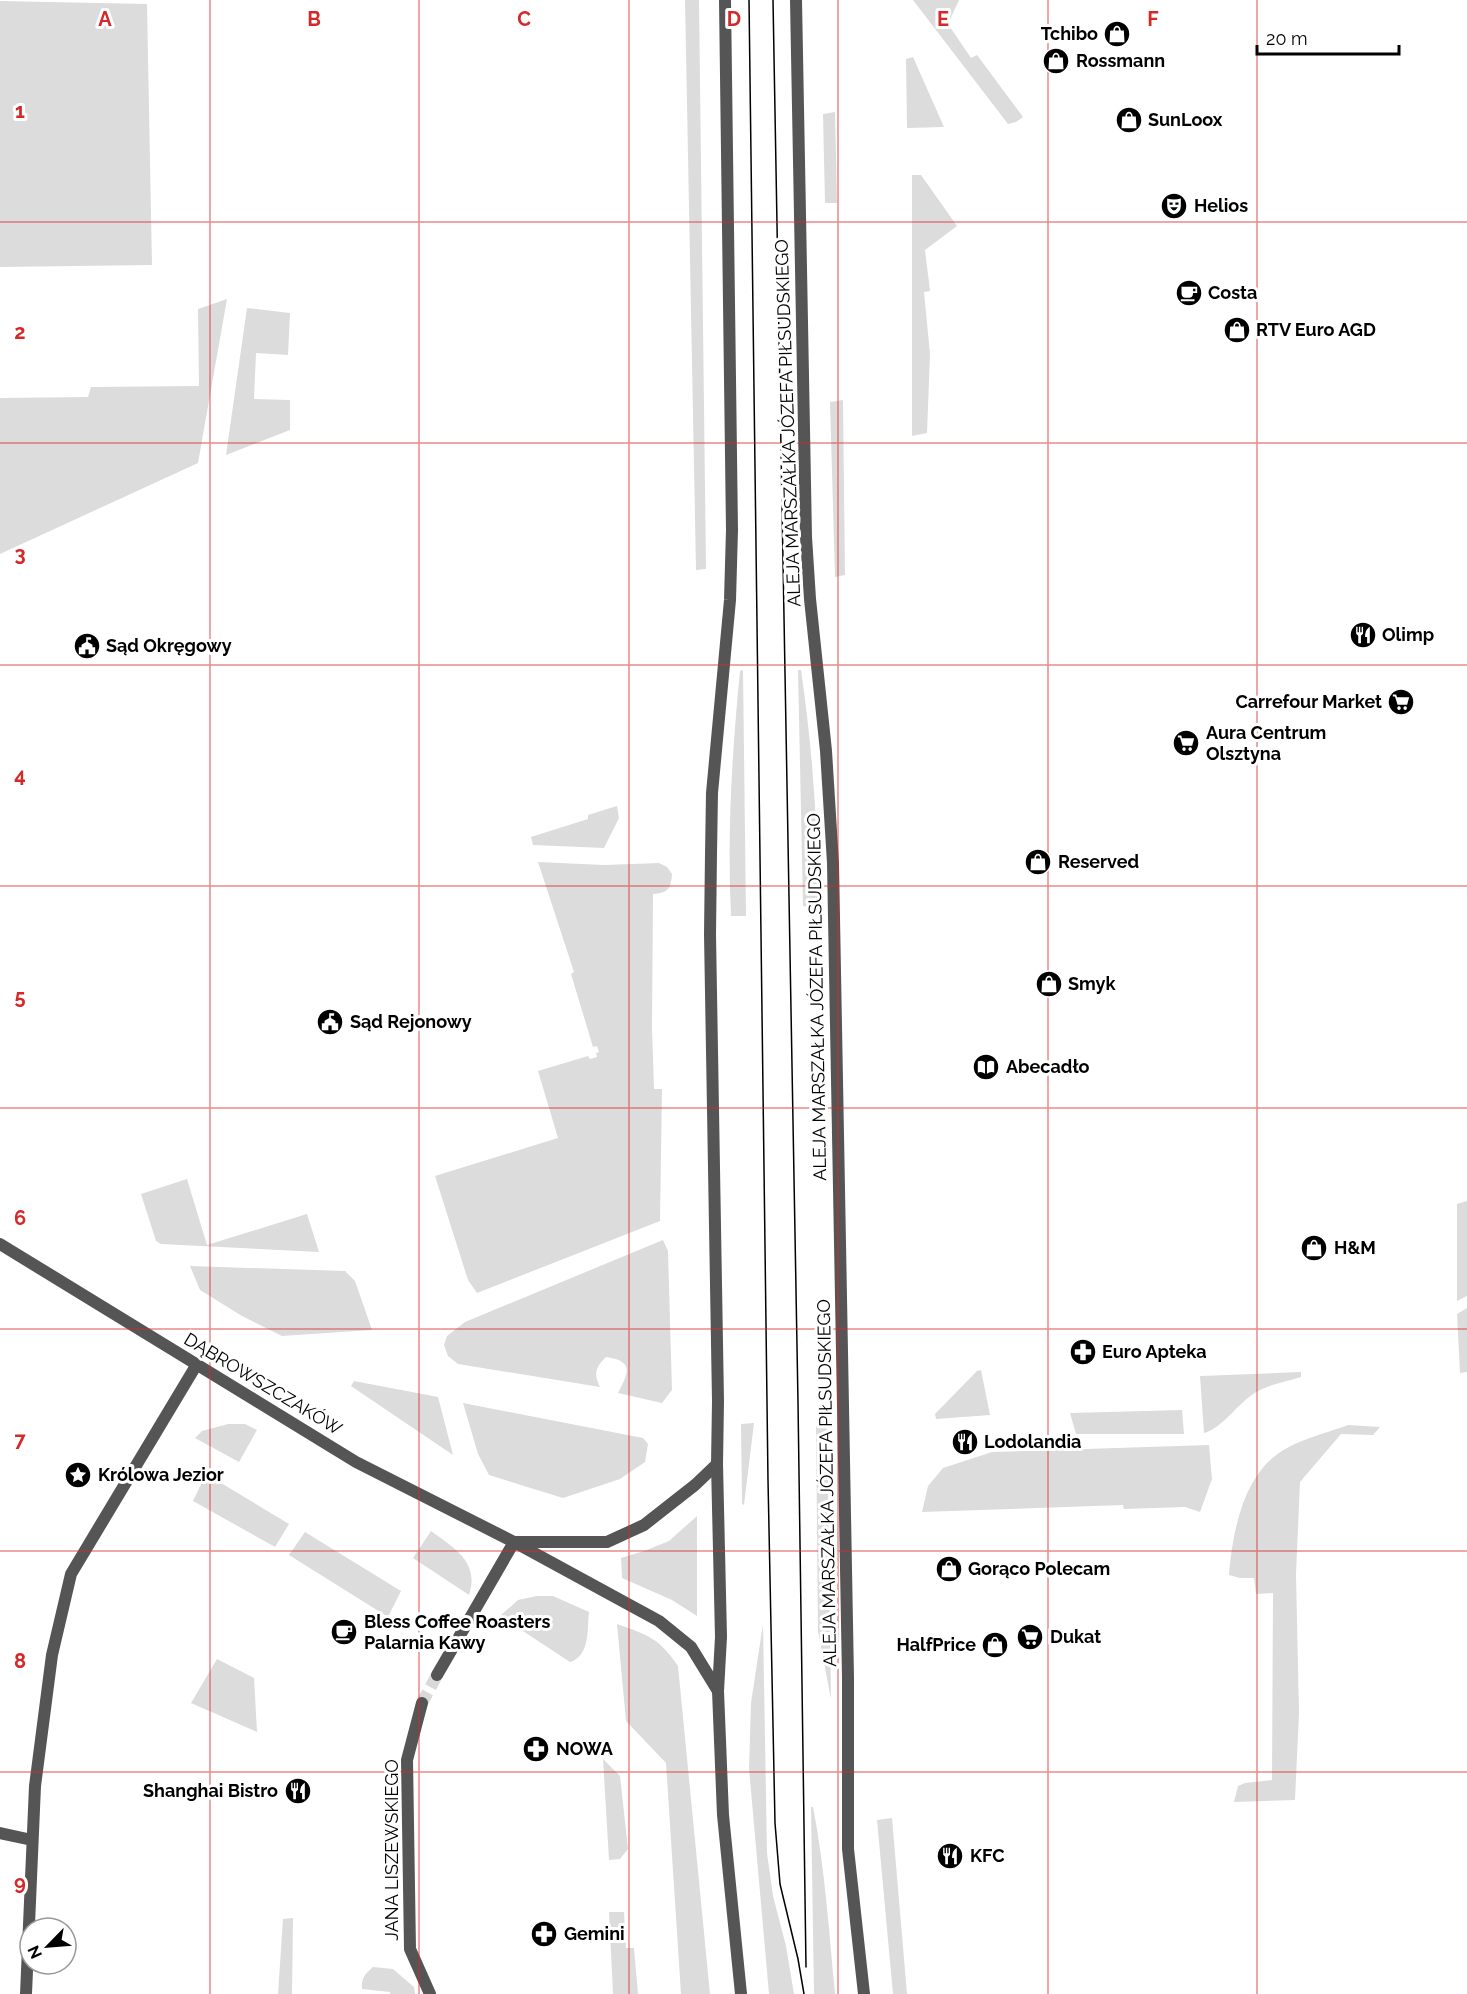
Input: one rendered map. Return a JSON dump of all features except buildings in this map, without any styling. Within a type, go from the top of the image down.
[{"type":"street","points":[[724,0],[732,530],[730,600],[713,783],[710,934],[721,1637],[718,1691],[723,1815],[741,1994]]},
{"type":"street","name":"ALEJA MARSZAŁKA JÓZEFA PIŁSUDSKIEGO","points":[[796,0],[806,537],[826,751],[836,928],[848,1677],[848,1849],[864,1994]]},
{"type":"street","name":"DĄBROWSZCZAKÓW","points":[[0,1244],[356,1462],[514,1542],[659,1622],[691,1647],[718,1691]]},
{"type":"street","points":[[26,1994],[34,1786],[52,1655],[71,1574],[196,1364]]},
{"type":"street","name":"DĄBROWSZCZAKÓW","points":[[514,1542],[607,1542],[644,1525],[695,1485],[717,1464]]},
{"type":"street","points":[[437,1675],[514,1542]]},
{"type":"street","name":"JANA LISZEWSKIEGO","points":[[422,1703],[407,1760],[410,1949],[430,1994]]},
{"type":"street","points":[[0,1833],[32,1840]]},
{"type":"shaded area","points":[[685,0],[699,0],[706,569],[696,570]]},
{"type":"shaded area","points":[[913,0],[959,0],[948,24],[971,58],[977,55],[1023,117],[1008,124]]},
{"type":"shaded area","points":[[0,1],[147,4],[152,265],[0,267]]},
{"type":"shaded area","points":[[913,57],[944,127],[907,128],[906,59]]},
{"type":"shaded area","points":[[835,112],[837,203],[825,203],[823,114]]},
{"type":"shaded area","points":[[912,175],[921,175],[957,226],[925,250],[930,291],[924,292],[930,354],[927,433],[912,436]]},
{"type":"shaded area","points":[[227,299],[198,463],[0,554],[0,398],[88,397],[91,387],[199,386],[198,309]]},
{"type":"shaded area","points":[[247,308],[290,313],[288,355],[256,353],[254,399],[290,400],[290,430],[226,455]]},
{"type":"shaded area","points":[[843,400],[845,575],[835,577],[830,402]]},
{"type":"shaded area","points":[[743,670],[746,916],[731,916],[731,794],[740,671]]},
{"type":"shaded area","points":[[798,670],[801,670],[812,762],[819,916],[809,916],[809,907],[803,906]]},
{"type":"shaded area","points":[[617,806],[619,818],[604,848],[533,845],[531,837],[588,819],[588,815]]},
{"type":"shaded area","points":[[538,862],[604,865],[659,863],[667,867],[672,874],[668,889],[662,893],[653,894],[654,1089],[662,1089],[660,1221],[477,1293],[468,1280],[435,1176],[558,1138],[538,1071],[588,1056],[590,1059],[597,1057],[596,1053],[599,1052],[597,1046],[593,1047],[571,974],[574,972]]},
{"type":"shaded area","points":[[187,1179],[207,1245],[307,1214],[319,1252],[161,1244],[156,1241],[141,1194]]},
{"type":"shaded area","points":[[1467,1201],[1467,1296],[1457,1301],[1457,1204]]},
{"type":"shaded area","points":[[663,1240],[668,1251],[672,1390],[662,1403],[618,1393],[627,1369],[621,1361],[606,1357],[598,1367],[596,1374],[600,1387],[458,1364],[448,1356],[444,1345],[447,1336],[465,1322]]},
{"type":"shaded area","points":[[190,1266],[345,1271],[355,1281],[372,1330],[282,1336],[242,1316],[200,1290]]},
{"type":"shaded area","points":[[1467,1308],[1467,1372],[1460,1373],[1457,1314]]},
{"type":"shaded area","points":[[981,1370],[990,1415],[936,1419],[935,1414],[977,1371]]},
{"type":"shaded area","points":[[1301,1372],[1301,1377],[1270,1386],[1252,1395],[1219,1425],[1204,1433],[1200,1376]]},
{"type":"shaded area","points":[[354,1381],[438,1397],[453,1455],[351,1386]]},
{"type":"shaded area","points":[[463,1403],[643,1438],[648,1444],[645,1462],[620,1479],[563,1498],[489,1475],[478,1454]]},
{"type":"shaded area","points":[[1182,1410],[1184,1434],[1076,1434],[1070,1413]]},
{"type":"shaded area","points":[[754,1423],[744,1505],[742,1504],[741,1424]]},
{"type":"shaded area","points":[[816,1423],[827,1423],[831,1699],[818,1631]]},
{"type":"shaded area","points":[[228,1424],[245,1424],[257,1430],[239,1462],[195,1438],[202,1431]]},
{"type":"shaded area","points":[[1348,1425],[1380,1427],[1373,1435],[1341,1434],[1300,1482],[1296,1574],[1299,1713],[1295,1800],[1234,1802],[1238,1786],[1272,1780],[1273,1593],[1256,1594],[1254,1578],[1229,1575],[1233,1543],[1241,1510],[1254,1480],[1275,1456],[1301,1442]]},
{"type":"shaded area","points":[[1209,1445],[1212,1479],[1200,1512],[1185,1507],[1124,1509],[1123,1505],[922,1512],[928,1486],[943,1468],[992,1452]]},
{"type":"shaded area","points":[[206,1474],[289,1524],[275,1547],[193,1501]]},
{"type":"shaded area","points":[[697,1516],[697,1616],[672,1600],[622,1578],[621,1558],[669,1541]]},
{"type":"shaded area","points":[[431,1531],[456,1550],[468,1565],[471,1573],[469,1595],[413,1558]]},
{"type":"shaded area","points":[[305,1532],[401,1591],[388,1617],[289,1555]]},
{"type":"shaded area","points":[[537,1596],[553,1596],[589,1612],[586,1642],[576,1659],[570,1662],[500,1616],[518,1600]]},
{"type":"shaded area","points":[[617,1624],[637,1631],[659,1643],[678,1666],[710,1994],[681,1994],[666,1763],[626,1721]]},
{"type":"shaded area","points":[[763,1624],[767,1853],[773,1896],[786,1946],[794,1994],[769,1994],[749,1768],[751,1703]]},
{"type":"shaded area","points":[[217,1659],[254,1678],[257,1732],[191,1703]]},
{"type":"shaded area","points":[[603,1759],[620,1776],[628,1849],[620,1859],[609,1860]]},
{"type":"shaded area","points":[[811,1807],[813,1807],[824,1877],[835,1994],[814,1994]]},
{"type":"shaded area","points":[[892,1818],[907,1994],[893,1994],[877,1820]]},
{"type":"shaded area","points":[[609,1912],[624,1912],[626,1948],[634,1948],[638,1994],[613,1994]]},
{"type":"shaded area","points":[[293,1918],[292,1994],[278,1994],[283,1919]]},
{"type":"shaded area","points":[[373,1967],[393,1969],[414,1987],[415,1994],[390,1994],[390,1992],[362,1989],[364,1976]]},
{"type":"tunnel","points":[[422,1703],[437,1675]]},
{"type":"tram line","points":[[749,0],[768,1480],[775,1823],[780,1884],[804,1994]]},
{"type":"tram line","points":[[773,0],[806,1967]]},
{"type":"place","name":"Tchibo","points":[[1117,34]]},
{"type":"place","name":"Rossmann","points":[[1056,61]]},
{"type":"place","name":"SunLoox","points":[[1129,120]]},
{"type":"place","name":"Helios","points":[[1174,206]]},
{"type":"place","name":"Costa","points":[[1189,293]]},
{"type":"place","name":"RTV Euro AGD","points":[[1237,330]]},
{"type":"place","name":"Olimp","points":[[1363,635]]},
{"type":"place","name":"Sąd Okręgowy","points":[[87,646]]},
{"type":"place","name":"Carrefour Market","points":[[1401,702]]},
{"type":"place","name":"Aura Centrum Olsztyna","points":[[1186,743]]},
{"type":"place","name":"Reserved","points":[[1038,862]]},
{"type":"place","name":"Smyk","points":[[1049,984]]},
{"type":"place","name":"Sąd Rejonowy","points":[[330,1022]]},
{"type":"place","name":"Abecadło","points":[[986,1067]]},
{"type":"place","name":"H&M","points":[[1314,1248]]},
{"type":"place","name":"Euro Apteka","points":[[1083,1352]]},
{"type":"place","name":"Lodolandia","points":[[965,1442]]},
{"type":"place","name":"Królowa Jezior","points":[[78,1475]]},
{"type":"place","name":"Gorąco Polecam","points":[[949,1569]]},
{"type":"place","name":"Bless Coffee Roasters Palarnia Kawy","points":[[344,1632]]},
{"type":"place","name":"Dukat","points":[[1030,1637]]},
{"type":"place","name":"HalfPrice","points":[[995,1645]]},
{"type":"place","name":"NOWA","points":[[536,1749]]},
{"type":"place","name":"Shanghai Bistro","points":[[298,1791]]},
{"type":"place","name":"KFC","points":[[950,1856]]},
{"type":"place","name":"Gemini","points":[[544,1934]]}]
